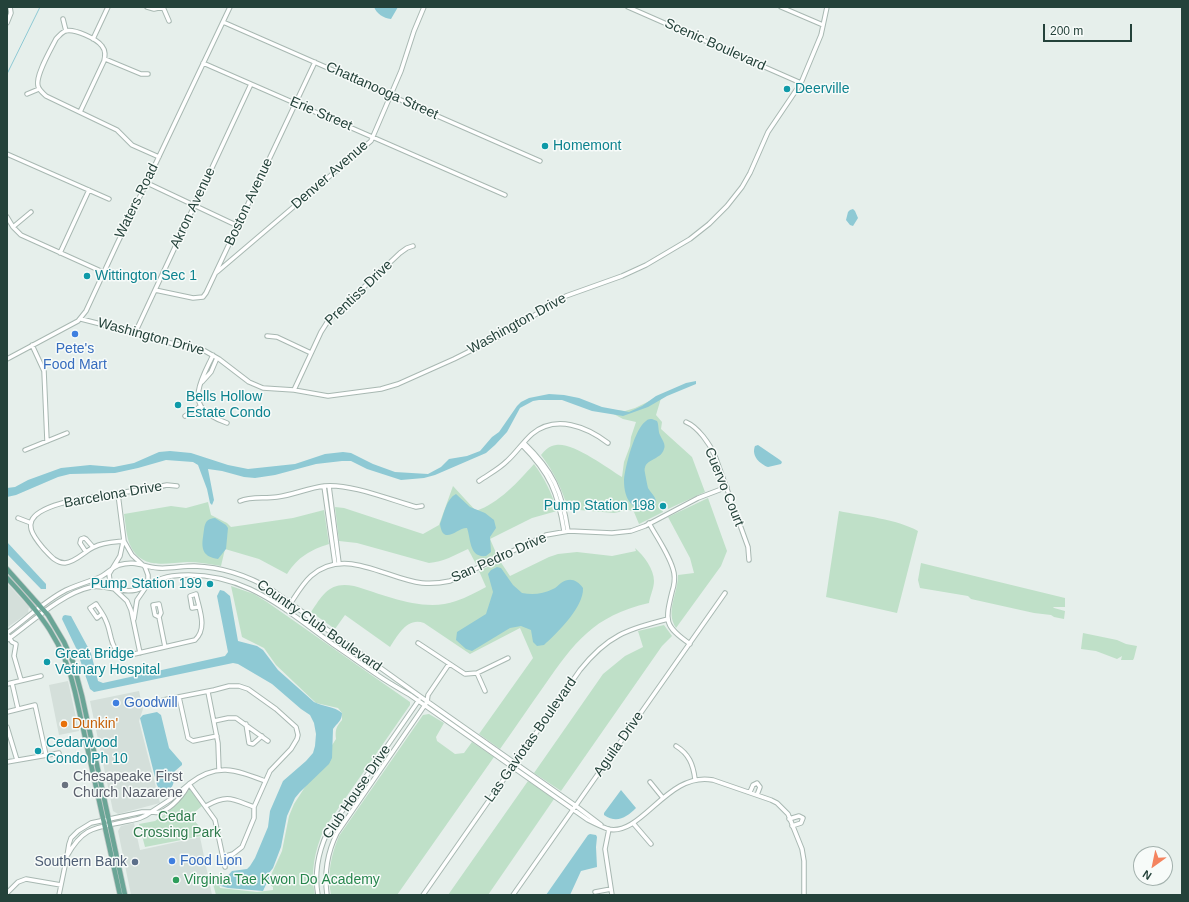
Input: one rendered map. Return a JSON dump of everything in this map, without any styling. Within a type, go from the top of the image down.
[{"type":"main road","points":[[7,569],[42,607],[64,642],[76,672],[126,895]]},
{"type":"main road","points":[[7,578],[40,615],[59,646],[71,676],[120,895]]},
{"type":"street","points":[[7,23],[10,7]]},
{"type":"street","points":[[93,39],[108,7]]},
{"type":"street","points":[[146,7],[154,9],[163,7],[169,21]]},
{"type":"street","name":"Waters Road","points":[[81,319],[230,7]]},
{"type":"street","name":"Denver Avenue","points":[[217,272],[369,143],[401,71],[414,31],[424,7]]},
{"type":"street","name":"Scenic Boulevard","points":[[628,7],[801,83]]},
{"type":"street","points":[[781,7],[823,25]]},
{"type":"street","name":"Washington Drive","points":[[81,319],[205,351],[213,355],[253,384],[263,388],[294,390],[328,396],[381,389],[398,384],[454,359],[500,336],[566,296],[633,271],[698,234],[710,224],[738,192],[750,173],[768,132],[801,83],[819,42],[827,7]]},
{"type":"street","points":[[63,19],[66,31]]},
{"type":"street","name":"Chattanooga Street","points":[[223,22],[540,161]]},
{"type":"street","points":[[80,112],[105,59],[105,50],[93,39],[77,32],[66,31],[60,34],[56,39],[39,77],[39,89],[46,96],[117,130],[132,145],[159,157]]},
{"type":"street","points":[[105,59],[141,74],[148,74]]},
{"type":"street","name":"Boston Avenue","points":[[155,290],[194,298],[201,298],[206,293],[315,62]]},
{"type":"street","name":"Erie Street","points":[[203,63],[504,195]]},
{"type":"street","name":"Akron Avenue","points":[[135,333],[251,84]]},
{"type":"street","points":[[27,94],[39,89]]},
{"type":"street","points":[[7,154],[109,199]]},
{"type":"street","points":[[147,183],[238,226]]},
{"type":"street","points":[[60,253],[89,190]]},
{"type":"street","points":[[13,227],[31,212]]},
{"type":"street","points":[[7,217],[13,227],[21,234],[103,272]]},
{"type":"street","name":"Prentiss Drive","points":[[294,390],[326,324],[334,314],[400,253],[413,246]]},
{"type":"street","points":[[8,357],[81,319]]},
{"type":"street","points":[[267,336],[277,337],[311,353]]},
{"type":"street","points":[[32,345],[44,371],[47,441]]},
{"type":"street","points":[[213,355],[200,384],[198,394],[201,406],[210,415],[227,423]]},
{"type":"street","points":[[200,384],[211,372],[217,358]]},
{"type":"street","points":[[185,416],[201,406]]},
{"type":"street","name":"Cuervo Court","points":[[686,422],[694,427],[712,450],[748,547],[749,560]]},
{"type":"street","points":[[480,481],[505,463],[534,433],[553,424],[575,426],[595,434],[608,443]]},
{"type":"street","points":[[25,450],[67,433]]},
{"type":"street","points":[[523,444],[541,466],[554,489],[566,531]]},
{"type":"street","name":"Barcelona Drive","points":[[31,523],[39,512],[71,501],[167,485],[177,486]]},
{"type":"street","points":[[324,486],[337,563]]},
{"type":"street","points":[[328,486],[337,563]]},
{"type":"street","points":[[240,501],[247,499],[286,496],[328,486],[350,488],[416,507],[422,506]]},
{"type":"street","name":"San Pedro Drive","points":[[286,610],[310,577],[323,568],[337,563],[357,564],[419,583],[439,583],[450,581],[539,538],[566,531],[616,533],[634,530],[698,498],[727,487]]},
{"type":"street","points":[[118,494],[124,541],[120,556],[109,574],[114,590],[126,601],[131,610],[140,653]]},
{"type":"street","points":[[18,518],[31,523],[33,535],[56,560],[62,562],[69,562],[93,547],[104,543],[124,541]]},
{"type":"street","points":[[649,523],[674,572],[674,586],[667,612],[668,620],[674,632],[690,644]]},
{"type":"street","points":[[86,552],[80,543],[81,539],[85,538],[93,547]]},
{"type":"street","points":[[124,541],[132,555],[143,564],[147,571],[148,584],[137,600],[134,619]]},
{"type":"street","name":"Country Club Boulevard","points":[[7,636],[42,607],[66,590],[100,578],[118,566],[125,564],[143,564],[160,568],[185,566],[207,567],[234,573],[263,585],[291,603],[427,702],[515,763],[575,808],[591,822],[609,829],[620,829],[633,823],[677,787],[695,779],[707,778],[750,792],[777,803],[788,814],[802,849],[804,861],[804,895]]},
{"type":"street","name":"Country Club Boulevard","points":[[7,636],[67,596],[90,587],[104,586],[114,590],[129,591],[140,589],[162,577],[194,575],[214,577],[252,589],[270,599],[379,676],[575,808]]},
{"type":"street","name":"Aguila Drive","points":[[514,895],[725,593]]},
{"type":"street","points":[[102,614],[107,622],[112,643],[116,650],[127,655],[190,642],[198,638],[203,625],[198,607]]},
{"type":"street","points":[[159,617],[166,647]]},
{"type":"street","name":"Las Gaviotas Boulevard","points":[[423,895],[580,670],[597,651],[616,636],[628,630],[668,620]]},
{"type":"street","points":[[7,636],[16,644],[14,656],[21,680]]},
{"type":"street","points":[[418,642],[465,674],[477,673],[508,658]]},
{"type":"street","points":[[427,702],[428,695],[449,664]]},
{"type":"street","points":[[477,673],[485,691]]},
{"type":"street","points":[[7,684],[41,676]]},
{"type":"street","points":[[12,682],[18,709]]},
{"type":"street","points":[[163,700],[234,686],[244,687],[276,709],[296,727],[298,734],[297,739],[288,753],[271,768],[265,781],[254,807],[254,818],[242,847],[233,854],[223,856]]},
{"type":"street","points":[[208,692],[217,736],[219,770]]},
{"type":"street","points":[[421,697],[428,695]]},
{"type":"street","points":[[179,697],[188,738],[193,740],[217,736]]},
{"type":"street","name":"Club House Drive","points":[[318,895],[317,862],[327,833],[421,697]]},
{"type":"street","name":"Club House Drive","points":[[327,895],[326,865],[330,849],[337,833],[427,702]]},
{"type":"street","points":[[7,712],[35,705],[46,755]]},
{"type":"street","points":[[214,721],[236,718],[268,740]]},
{"type":"street","points":[[246,724],[249,743],[253,744],[262,736]]},
{"type":"street","points":[[7,727],[17,760]]},
{"type":"street","points":[[676,746],[684,751],[690,759],[694,770],[695,779]]},
{"type":"street","points":[[7,762],[59,753]]},
{"type":"street","points":[[59,895],[69,844],[74,834],[85,826],[104,820],[142,812],[160,813],[177,799],[189,784],[200,776],[219,770],[234,770],[265,781]]},
{"type":"street","points":[[650,782],[663,798]]},
{"type":"street","points":[[750,792],[753,785],[757,783],[760,786],[757,795]]},
{"type":"street","points":[[189,784],[215,820],[225,867]]},
{"type":"street","points":[[206,806],[218,800],[231,798],[254,807]]},
{"type":"street","points":[[67,856],[76,842],[84,834],[95,828],[143,818],[151,812]]},
{"type":"street","points":[[789,819],[799,816],[803,818],[801,823],[792,826]]},
{"type":"street","points":[[633,823],[651,844]]},
{"type":"street","points":[[609,829],[605,849],[612,895]]},
{"type":"street","points":[[7,893],[18,882],[26,880],[61,885]]},
{"type":"street","points":[[317,889],[326,888]]},
{"type":"street","points":[[596,892],[611,889]]},
{"type":"shaded area","points":[[7,583],[29,607],[28,613],[8,627],[7,627]]},
{"type":"shaded area","points":[[68,681],[79,731],[59,735],[49,685]]},
{"type":"shaded area","points":[[139,691],[143,709],[139,721],[160,803],[118,814],[113,811],[90,701]]},
{"type":"shaded area","points":[[134,823],[140,850],[200,837],[212,895],[131,895],[118,831],[121,826]]},
{"type":"green space","points":[[662,395],[656,415],[662,422],[661,429],[692,457],[705,492],[668,509],[666,503],[661,505],[663,512],[639,524],[634,512],[629,510],[614,513],[568,509],[557,481],[541,455],[551,446],[563,445],[571,447],[599,462],[622,477],[624,462],[636,422],[623,419],[604,409],[625,411],[635,408]]},
{"type":"green space","points":[[534,464],[548,486],[557,511],[532,518],[490,539],[497,555],[476,564],[468,549],[444,560],[429,563],[357,543],[339,541],[335,507],[344,508],[423,534],[439,525],[453,486],[476,511],[493,503],[515,485]]},
{"type":"green space","points":[[708,498],[727,551],[721,566],[676,628],[673,622],[672,609],[678,575],[694,573],[690,558],[668,517]]},
{"type":"green space","points":[[208,502],[211,515],[227,523],[231,527],[293,518],[324,510],[329,544],[305,555],[291,568],[287,574],[259,559],[225,549],[221,566],[191,562],[156,564],[142,559],[131,547],[127,535],[124,514],[171,506],[186,508]]},
{"type":"green space","points":[[839,511],[880,518],[918,531],[897,613],[826,597]]},
{"type":"green space","points":[[635,548],[648,563],[654,576],[649,603],[630,608],[613,615],[599,623],[587,633],[566,656],[500,749],[479,734],[533,658],[520,628],[470,654],[424,623],[418,622],[408,625],[390,647],[345,615],[335,629],[311,612],[328,590],[339,585],[354,586],[391,598],[418,604],[444,604],[464,598],[486,587],[479,571],[500,561],[510,576],[558,554],[577,552],[612,556],[636,551]]},
{"type":"green space","points":[[921,563],[1065,598],[1065,607],[1053,607],[1065,611],[1064,619],[971,599],[968,596],[920,588],[918,580]]},
{"type":"green space","points":[[231,586],[254,594],[267,602],[410,702],[410,705],[324,829],[314,861],[313,878],[315,895],[216,895],[212,880],[218,880],[220,888],[257,892],[273,890],[273,887],[269,884],[271,875],[282,851],[289,816],[294,804],[336,739],[336,729],[342,720],[342,713],[338,708],[316,703],[276,665],[264,648],[242,637]]},
{"type":"green space","points":[[664,625],[672,636],[662,646],[561,791],[534,773],[603,674],[625,656],[643,647],[638,631]]},
{"type":"green space","points":[[1083,633],[1137,646],[1133,660],[1121,660],[1122,656],[1117,659],[1096,651],[1081,649]]},
{"type":"green space","points":[[429,714],[444,723],[436,737],[437,741],[455,754],[464,753],[472,742],[494,757],[397,895],[331,895],[329,880],[330,865],[339,836],[423,715]]},
{"type":"green space","points":[[528,781],[554,799],[488,895],[448,895]]},
{"type":"green space","name":"Cedar Crossing Park","points":[[190,789],[202,806],[190,816],[199,826],[202,836],[145,847],[139,824],[155,821],[169,811]]},
{"type":"water","points":[[374,7],[398,7],[391,19],[385,18],[377,12]]},
{"type":"water","points":[[853,209],[858,218],[853,226],[846,220],[848,212]]},
{"type":"water","points":[[696,381],[696,384],[667,396],[648,407],[623,416],[592,411],[562,400],[533,401],[520,408],[507,432],[486,453],[435,475],[424,478],[401,480],[367,469],[351,461],[316,464],[275,475],[255,478],[208,469],[214,500],[212,505],[210,503],[207,489],[198,465],[193,462],[166,460],[115,473],[70,474],[58,477],[16,495],[7,497],[7,488],[15,487],[28,480],[61,468],[90,465],[114,467],[134,463],[159,452],[170,451],[191,453],[228,465],[248,469],[295,464],[325,454],[343,452],[351,453],[373,464],[395,472],[428,474],[441,467],[449,459],[467,456],[480,451],[492,437],[499,432],[517,406],[529,398],[549,394],[564,395],[579,398],[602,407],[629,412],[642,406],[656,396],[686,383]]},
{"type":"water","points":[[648,419],[657,421],[664,447],[662,453],[649,462],[645,468],[648,488],[654,496],[656,501],[655,505],[650,510],[641,510],[632,505],[629,501],[625,491],[624,480],[628,457],[634,439],[642,425]]},
{"type":"water","points":[[758,445],[780,460],[782,462],[781,464],[768,467],[759,462],[754,453],[755,446]]},
{"type":"water","points":[[456,494],[470,507],[485,513],[494,520],[496,528],[490,537],[491,552],[486,556],[476,554],[470,542],[467,528],[463,528],[447,535],[442,531],[440,524],[446,507],[450,499]]},
{"type":"water","points":[[215,518],[228,528],[226,549],[218,559],[209,557],[203,549],[205,524],[208,520]]},
{"type":"water","points":[[7,542],[46,584],[46,589],[41,589],[7,554]]},
{"type":"water","points":[[497,567],[501,568],[513,585],[522,593],[542,593],[554,589],[567,580],[576,581],[583,588],[582,595],[575,611],[544,645],[537,646],[533,642],[531,630],[521,626],[510,628],[472,651],[466,649],[456,640],[457,632],[486,614],[493,592],[488,574],[491,570]]},
{"type":"water","points":[[220,590],[224,591],[230,596],[238,641],[257,646],[263,650],[278,670],[314,702],[336,709],[342,713],[340,720],[333,729],[332,758],[329,764],[295,798],[287,816],[281,847],[273,868],[269,873],[269,878],[263,891],[228,888],[217,885],[222,882],[232,871],[247,869],[250,866],[268,827],[270,811],[283,781],[313,753],[316,734],[314,723],[310,715],[272,684],[238,664],[233,663],[94,692],[90,689],[76,648],[62,619],[65,615],[71,616],[91,653],[98,681],[103,683],[225,656],[228,652],[217,596]]},
{"type":"water","points":[[157,712],[161,715],[169,748],[182,763],[182,765],[175,771],[172,786],[164,792],[160,790],[157,785],[140,718],[143,715]]},
{"type":"water","points":[[621,790],[636,808],[625,817],[617,819],[609,818],[604,815],[604,813]]},
{"type":"water","points":[[588,835],[596,835],[597,837],[597,867],[581,871],[570,895],[546,895]]},
{"type":"waterway","points":[[7,74],[40,7]]},
{"type":"place","name":"Deerville","points":[[787,89]]},
{"type":"place","name":"Homemont","points":[[545,146]]},
{"type":"place","name":"Wittington Sec 1","points":[[87,276]]},
{"type":"place","name":"Pete's Food Mart","points":[[75,334]]},
{"type":"place","name":"Bells Hollow Estate Condo","points":[[178,405]]},
{"type":"place","name":"Pump Station 198","points":[[663,506]]},
{"type":"place","name":"Pump Station 199","points":[[210,584]]},
{"type":"place","name":"Great Bridge Vetinary Hospital","points":[[47,662]]},
{"type":"place","name":"Goodwill","points":[[116,703]]},
{"type":"place","name":"Dunkin'","points":[[64,724]]},
{"type":"place","name":"Cedarwood Condo Ph 10","points":[[38,751]]},
{"type":"place","name":"Chesapeake First Church Nazarene","points":[[65,785]]},
{"type":"place","name":"Food Lion","points":[[172,861]]},
{"type":"place","name":"Southern Bank","points":[[135,862]]},
{"type":"place","name":"Virginia Tae Kwon Do Academy","points":[[176,880]]}]
